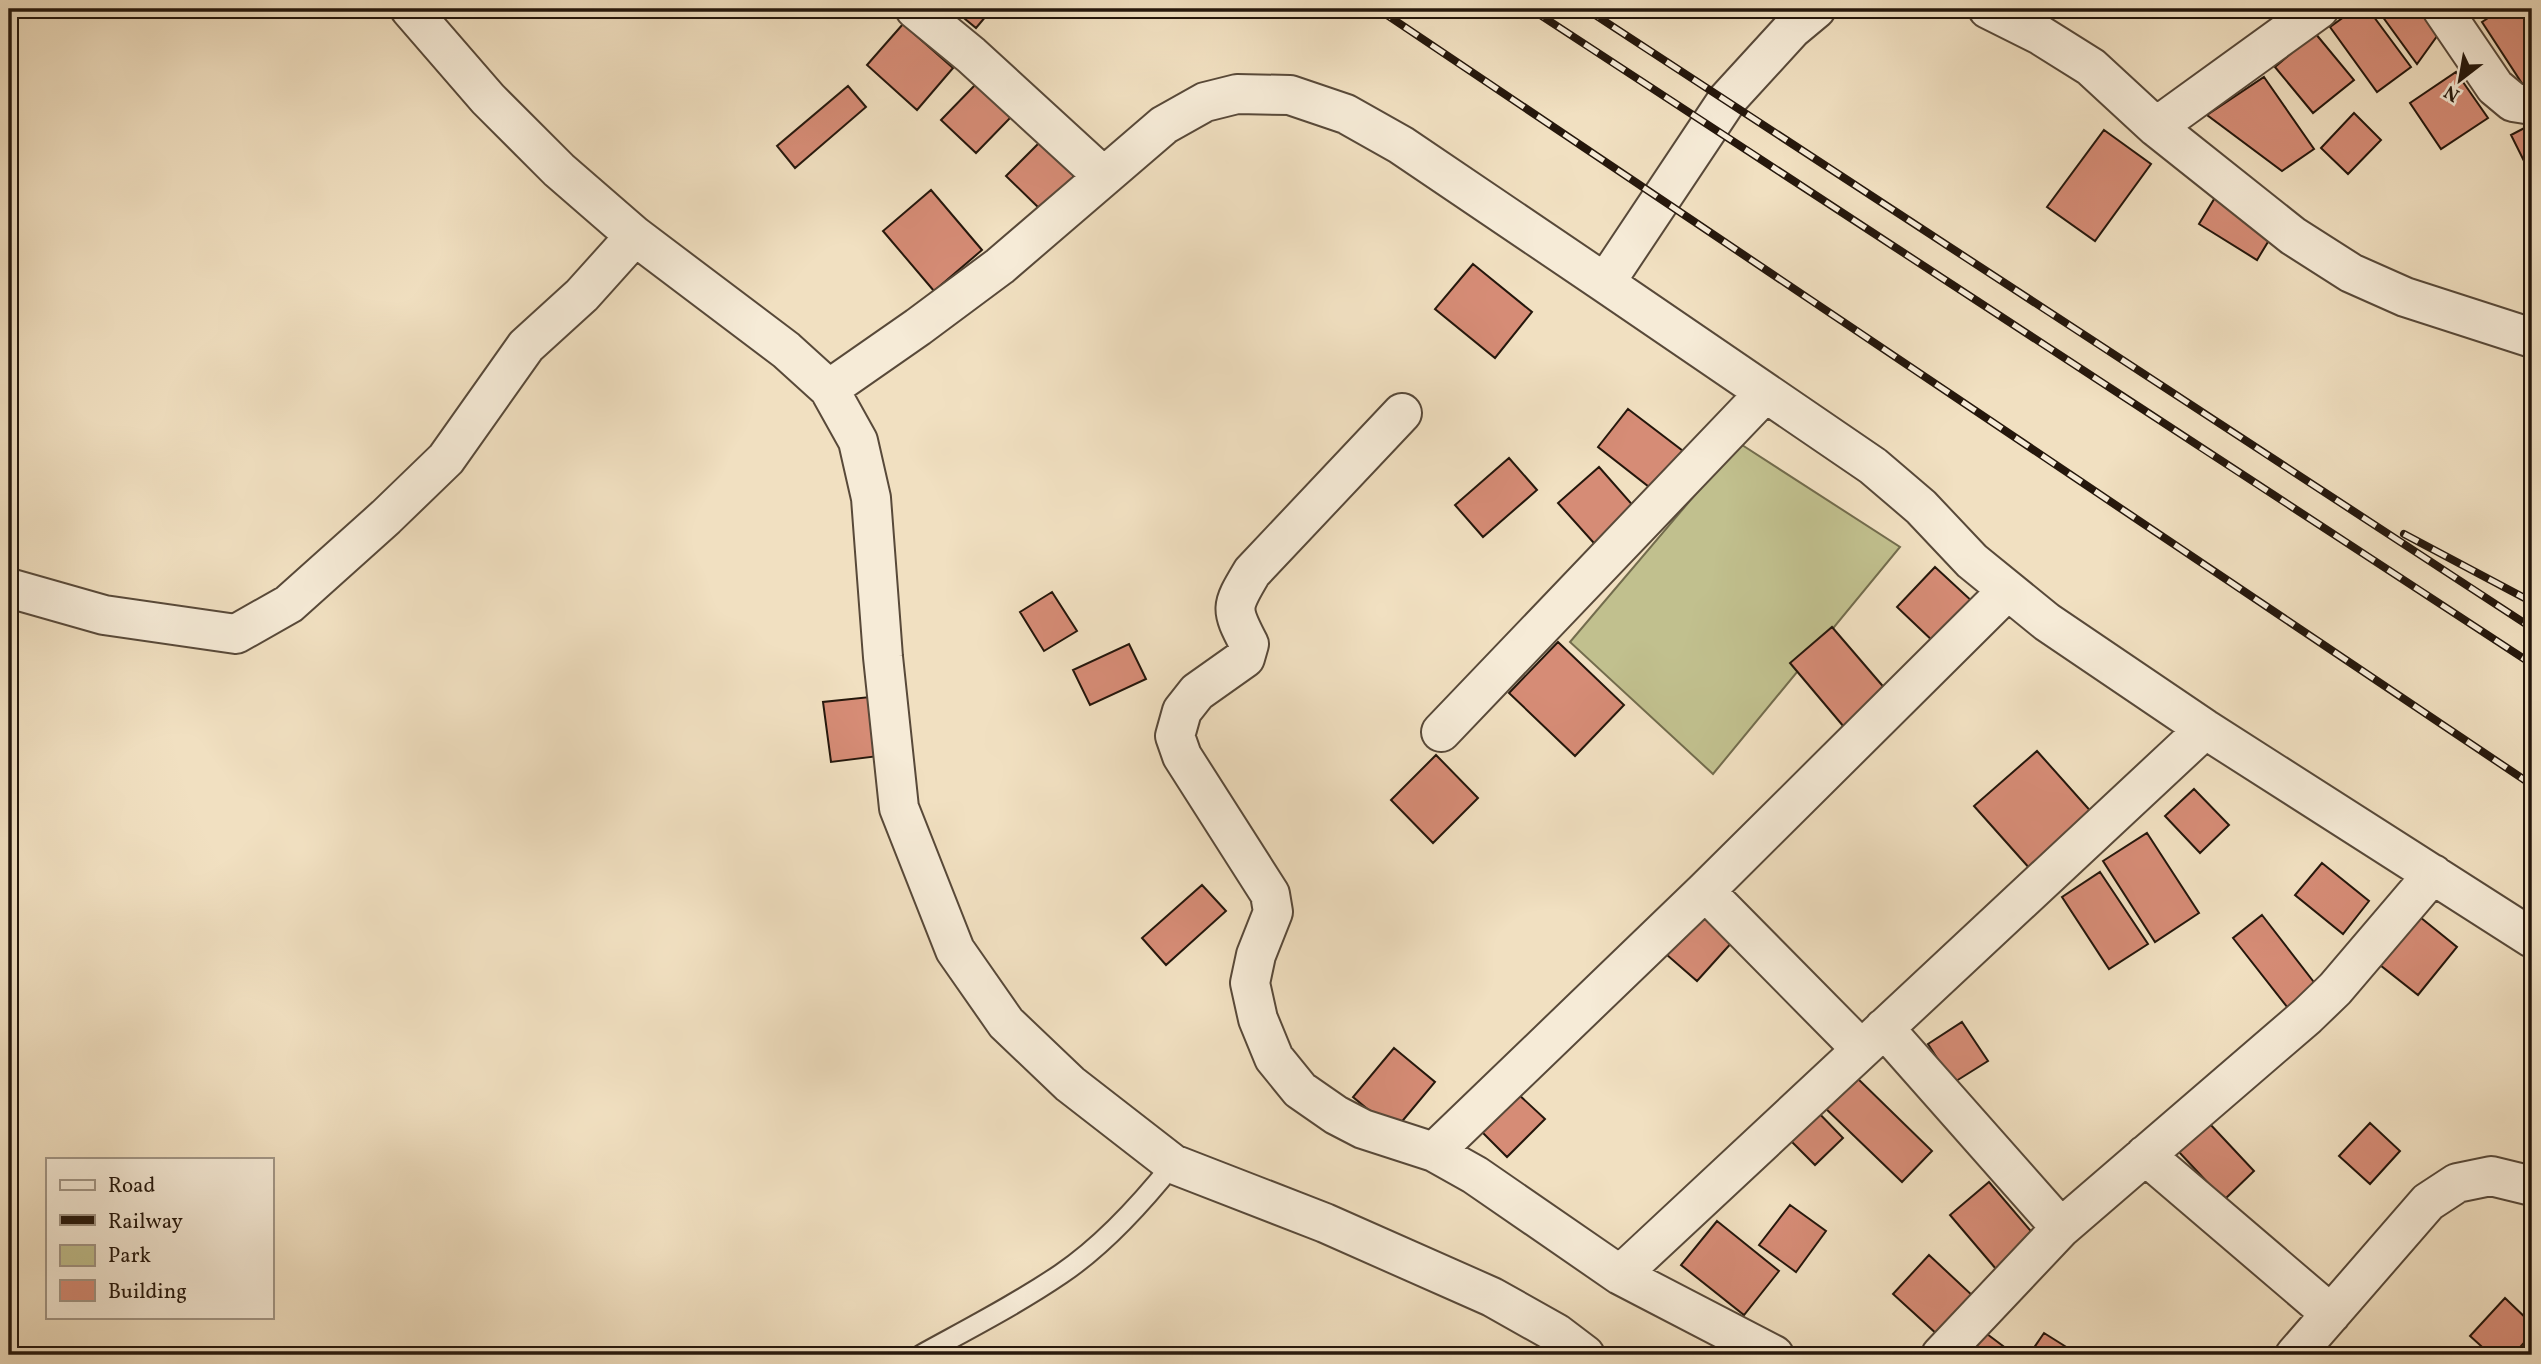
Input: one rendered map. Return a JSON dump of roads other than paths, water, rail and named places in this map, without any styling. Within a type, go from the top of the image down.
[{"type":"street","points":[[410,9],[488,99],[559,170],[635,236],[786,350],[829,389],[858,441],[871,498],[883,657],[899,808],[956,950],[1006,1023],[1070,1084],[1161,1179],[1325,1223],[1492,1297],[1556,1333],[1585,1355]]},
{"type":"street","points":[[915,9],[971,55],[1103,176]]},
{"type":"street","points":[[1605,283],[1727,100],[1792,29],[1816,9]]},
{"type":"street","points":[[2156,127],[2319,9]]},
{"type":"street","points":[[2442,9],[2495,87],[2513,102],[2532,105]]},
{"type":"street","points":[[2008,12],[2091,67],[2156,127],[2293,236],[2351,273],[2405,297],[2531,337]]},
{"type":"street","points":[[829,389],[1000,266],[1164,125],[1205,102],[1237,94],[1290,95],[1346,114],[1401,145],[1605,283],[1873,466],[1921,507],[1972,561],[2047,622],[2205,729],[2532,938]]},
{"type":"street","points":[[9,588],[104,615],[236,634],[289,604],[446,459],[526,346],[582,295],[635,236]]},
{"type":"street","points":[[1441,732],[1765,393]]},
{"type":"street","points":[[1402,413],[1252,572],[1238,596],[1234,614],[1249,644],[1245,658],[1197,692],[1182,711],[1175,736],[1182,756],[1270,894],[1273,912],[1256,956],[1250,983],[1258,1018],[1274,1058],[1300,1090],[1336,1115],[1363,1129],[1434,1152],[1475,1175],[1620,1275],[1774,1355]]},
{"type":"street","points":[[1434,1152],[1704,891],[2007,591]]},
{"type":"street","points":[[1620,1275],[2205,729]]},
{"type":"street","points":[[1941,1355],[2061,1228],[2335,989],[2433,874]]},
{"type":"street","points":[[1704,891],[1873,1038],[2061,1228]]},
{"type":"street","points":[[2145,1155],[2331,1314]]},
{"type":"street","points":[[2295,1355],[2428,1202],[2458,1183],[2491,1176],[2532,1186]]},
{"type":"lane","points":[[921,1355],[1062,1273],[1104,1238],[1161,1179]]},
{"type":"railway","points":[[1378,9],[2532,785]]},
{"type":"railway","points":[[1531,9],[2532,664]]},
{"type":"railway","points":[[1586,9],[2532,628]]},
{"type":"railway","points":[[2404,534],[2532,602]]}]
